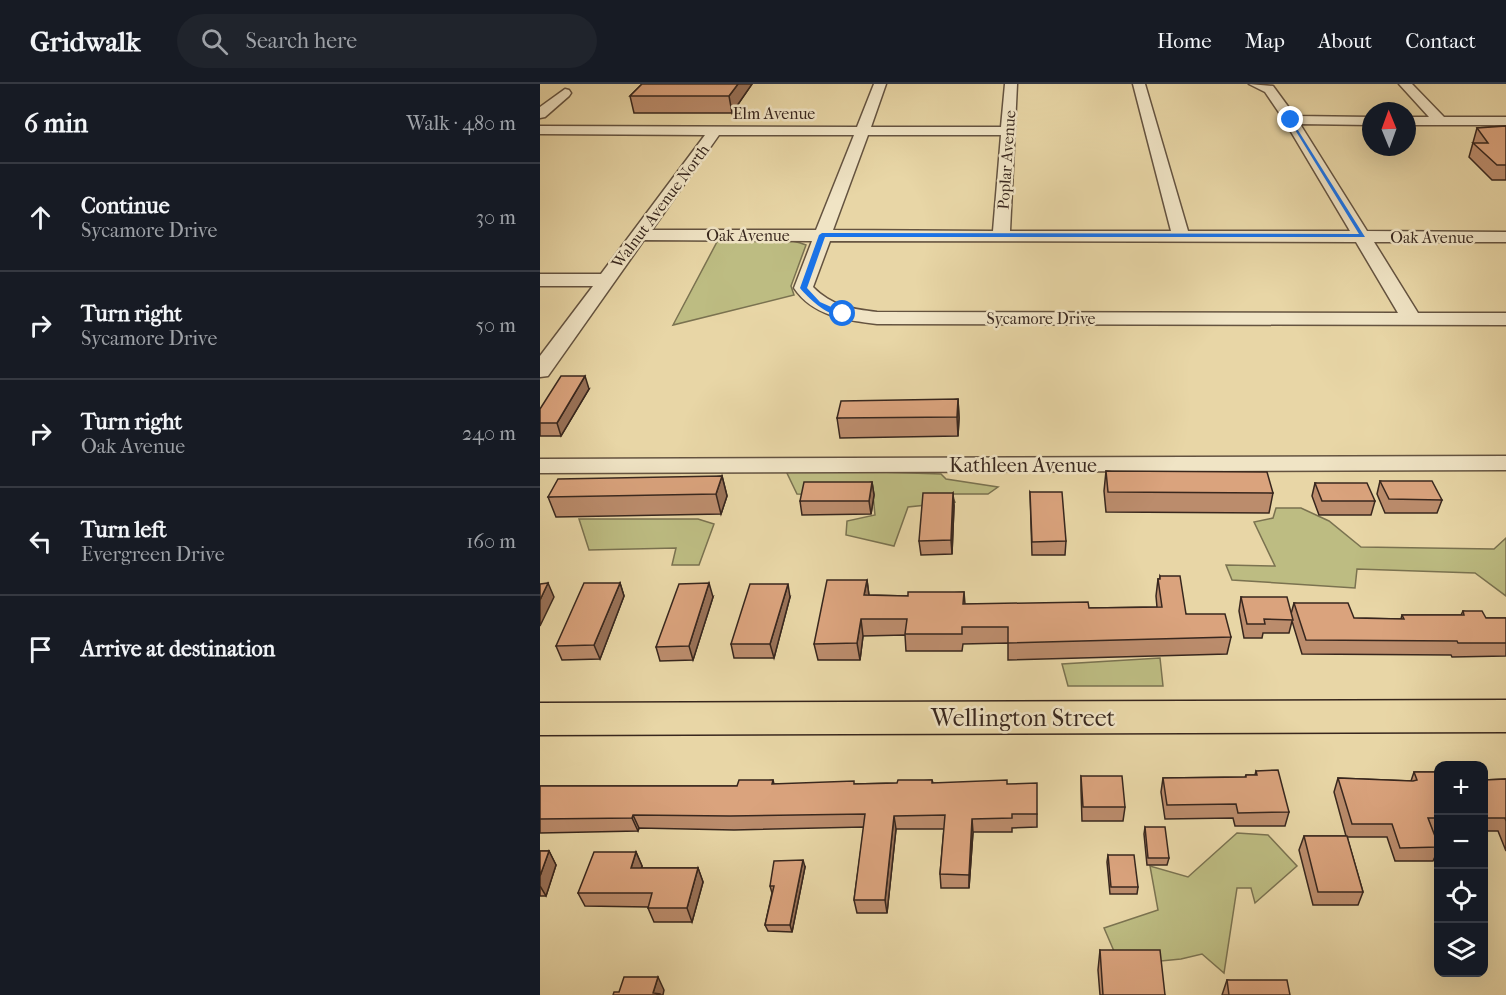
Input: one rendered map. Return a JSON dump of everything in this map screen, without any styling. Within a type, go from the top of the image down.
[{"type":"main road","name":"Wellington Street","points":[[540,719],[1506,716]]},
{"type":"street","name":"Sycamore Drive","points":[[880,84],[803,288],[817,304],[843,314],[878,318],[1506,319]]},
{"type":"street","name":"Poplar Avenue","points":[[1001,235],[1011,84]]},
{"type":"street","points":[[1139,84],[1181,235]]},
{"type":"street","points":[[1255,84],[1269,89],[1291,120],[1411,318]]},
{"type":"street","points":[[1405,84],[1440,121]]},
{"type":"street","points":[[540,114],[565,93]]},
{"type":"street","points":[[1291,120],[1362,121]]},
{"type":"street","points":[[1416,121],[1506,121]]},
{"type":"street","name":"Elm Avenue","points":[[540,130],[1008,131]]},
{"type":"street","name":"Walnut Avenue North","points":[[540,370],[715,131]]},
{"type":"street","name":"Oak Avenue","points":[[637,235],[1506,237]]},
{"type":"street","points":[[540,280],[604,280]]},
{"type":"street","name":"Kathleen Avenue","points":[[540,466],[1506,463]]},
{"type":"shaded area","points":[[775,239],[806,245],[791,286],[794,295],[673,325],[718,240]]},
{"type":"shaded area","points":[[785,469],[941,474],[946,479],[998,487],[988,494],[951,494],[955,502],[908,507],[894,546],[846,535],[847,521],[875,515],[873,495],[797,494]]},
{"type":"shaded area","points":[[1276,508],[1301,508],[1329,521],[1361,547],[1494,549],[1506,538],[1506,596],[1475,573],[1357,569],[1355,588],[1232,580],[1226,565],[1275,566],[1254,522],[1273,518]]},
{"type":"shaded area","points":[[579,519],[698,519],[714,524],[699,565],[672,565],[676,548],[589,550]]},
{"type":"shaded area","points":[[1160,658],[1163,686],[1068,686],[1062,664]]},
{"type":"shaded area","points":[[1237,833],[1268,835],[1297,866],[1255,903],[1251,888],[1237,888],[1224,973],[1202,954],[1181,959],[1120,965],[1104,928],[1158,910],[1150,866],[1188,877]]},
{"type":"building","points":[[642,84],[738,84],[729,96],[630,96]]},
{"type":"building","points":[[1506,126],[1506,165],[1497,165],[1473,143],[1488,143],[1477,128]]},
{"type":"building","points":[[561,376],[585,376],[557,423],[540,423],[540,409]]},
{"type":"building","points":[[958,399],[957,417],[837,418],[841,401]]},
{"type":"building","points":[[1106,471],[1267,472],[1273,493],[1108,492]]},
{"type":"building","points":[[722,476],[716,494],[548,497],[558,479]]},
{"type":"building","points":[[1380,481],[1432,481],[1442,500],[1389,499]]},
{"type":"building","points":[[804,482],[872,482],[869,501],[800,501]]},
{"type":"building","points":[[1315,483],[1367,483],[1375,501],[1322,501]]},
{"type":"building","points":[[1030,492],[1062,492],[1066,541],[1032,542]]},
{"type":"building","points":[[923,493],[953,493],[951,540],[919,541]]},
{"type":"building","points":[[1160,576],[1180,576],[1186,614],[1225,614],[1231,637],[1008,643],[1008,627],[962,627],[962,634],[905,634],[907,619],[861,619],[857,643],[814,644],[827,580],[867,580],[864,595],[908,596],[908,592],[964,592],[963,604],[1088,602],[1089,608],[1162,607],[1158,579]]},
{"type":"building","points":[[548,583],[540,600],[540,584]]},
{"type":"building","points":[[584,583],[620,583],[594,645],[556,646]]},
{"type":"building","points":[[709,583],[689,646],[656,647],[679,584]]},
{"type":"building","points":[[750,584],[788,584],[770,644],[731,644]]},
{"type":"building","points":[[1241,597],[1287,597],[1293,620],[1264,619],[1265,624],[1247,624]]},
{"type":"building","points":[[1294,603],[1348,603],[1354,618],[1404,619],[1402,615],[1464,615],[1463,611],[1482,611],[1486,618],[1506,618],[1506,643],[1306,640]]},
{"type":"building","points":[[1278,770],[1289,812],[1238,813],[1236,804],[1167,805],[1163,778],[1246,777],[1246,775],[1257,775],[1256,771]]},
{"type":"building","points":[[1414,772],[1434,772],[1434,818],[1428,818],[1434,834],[1434,847],[1400,848],[1392,824],[1352,824],[1338,778],[1413,781],[1417,780]]},
{"type":"building","points":[[1081,776],[1122,776],[1125,807],[1083,807]]},
{"type":"building","points":[[1506,779],[1506,821],[1505,818],[1488,818],[1488,780]]},
{"type":"building","points":[[739,780],[773,780],[772,784],[854,781],[854,784],[897,783],[898,780],[932,780],[932,783],[1007,780],[1007,784],[1037,783],[1037,814],[1012,814],[1012,818],[972,819],[969,875],[940,874],[945,815],[894,816],[885,900],[854,900],[865,814],[633,815],[632,818],[540,819],[540,786],[737,786]]},
{"type":"building","points":[[1145,827],[1165,827],[1169,858],[1148,858]]},
{"type":"building","points":[[1304,836],[1347,836],[1363,892],[1318,892]]},
{"type":"building","points":[[540,851],[549,851],[540,876]]},
{"type":"building","points":[[594,852],[636,852],[631,868],[698,868],[687,908],[648,908],[652,893],[578,893]]},
{"type":"building","points":[[1108,855],[1134,855],[1138,887],[1111,887]]},
{"type":"building","points":[[803,860],[790,925],[765,925],[774,886],[770,886],[774,861]]},
{"type":"building","points":[[1100,950],[1160,950],[1165,995],[1103,995]]},
{"type":"building","points":[[624,977],[658,977],[653,993],[660,995],[613,995],[614,992],[619,992]]},
{"type":"building","points":[[1227,980],[1287,980],[1290,995],[1229,995]]},
{"type":"route","points":[[843,314],[817,304],[803,288],[822,235],[1363,236],[1291,120]]}]
